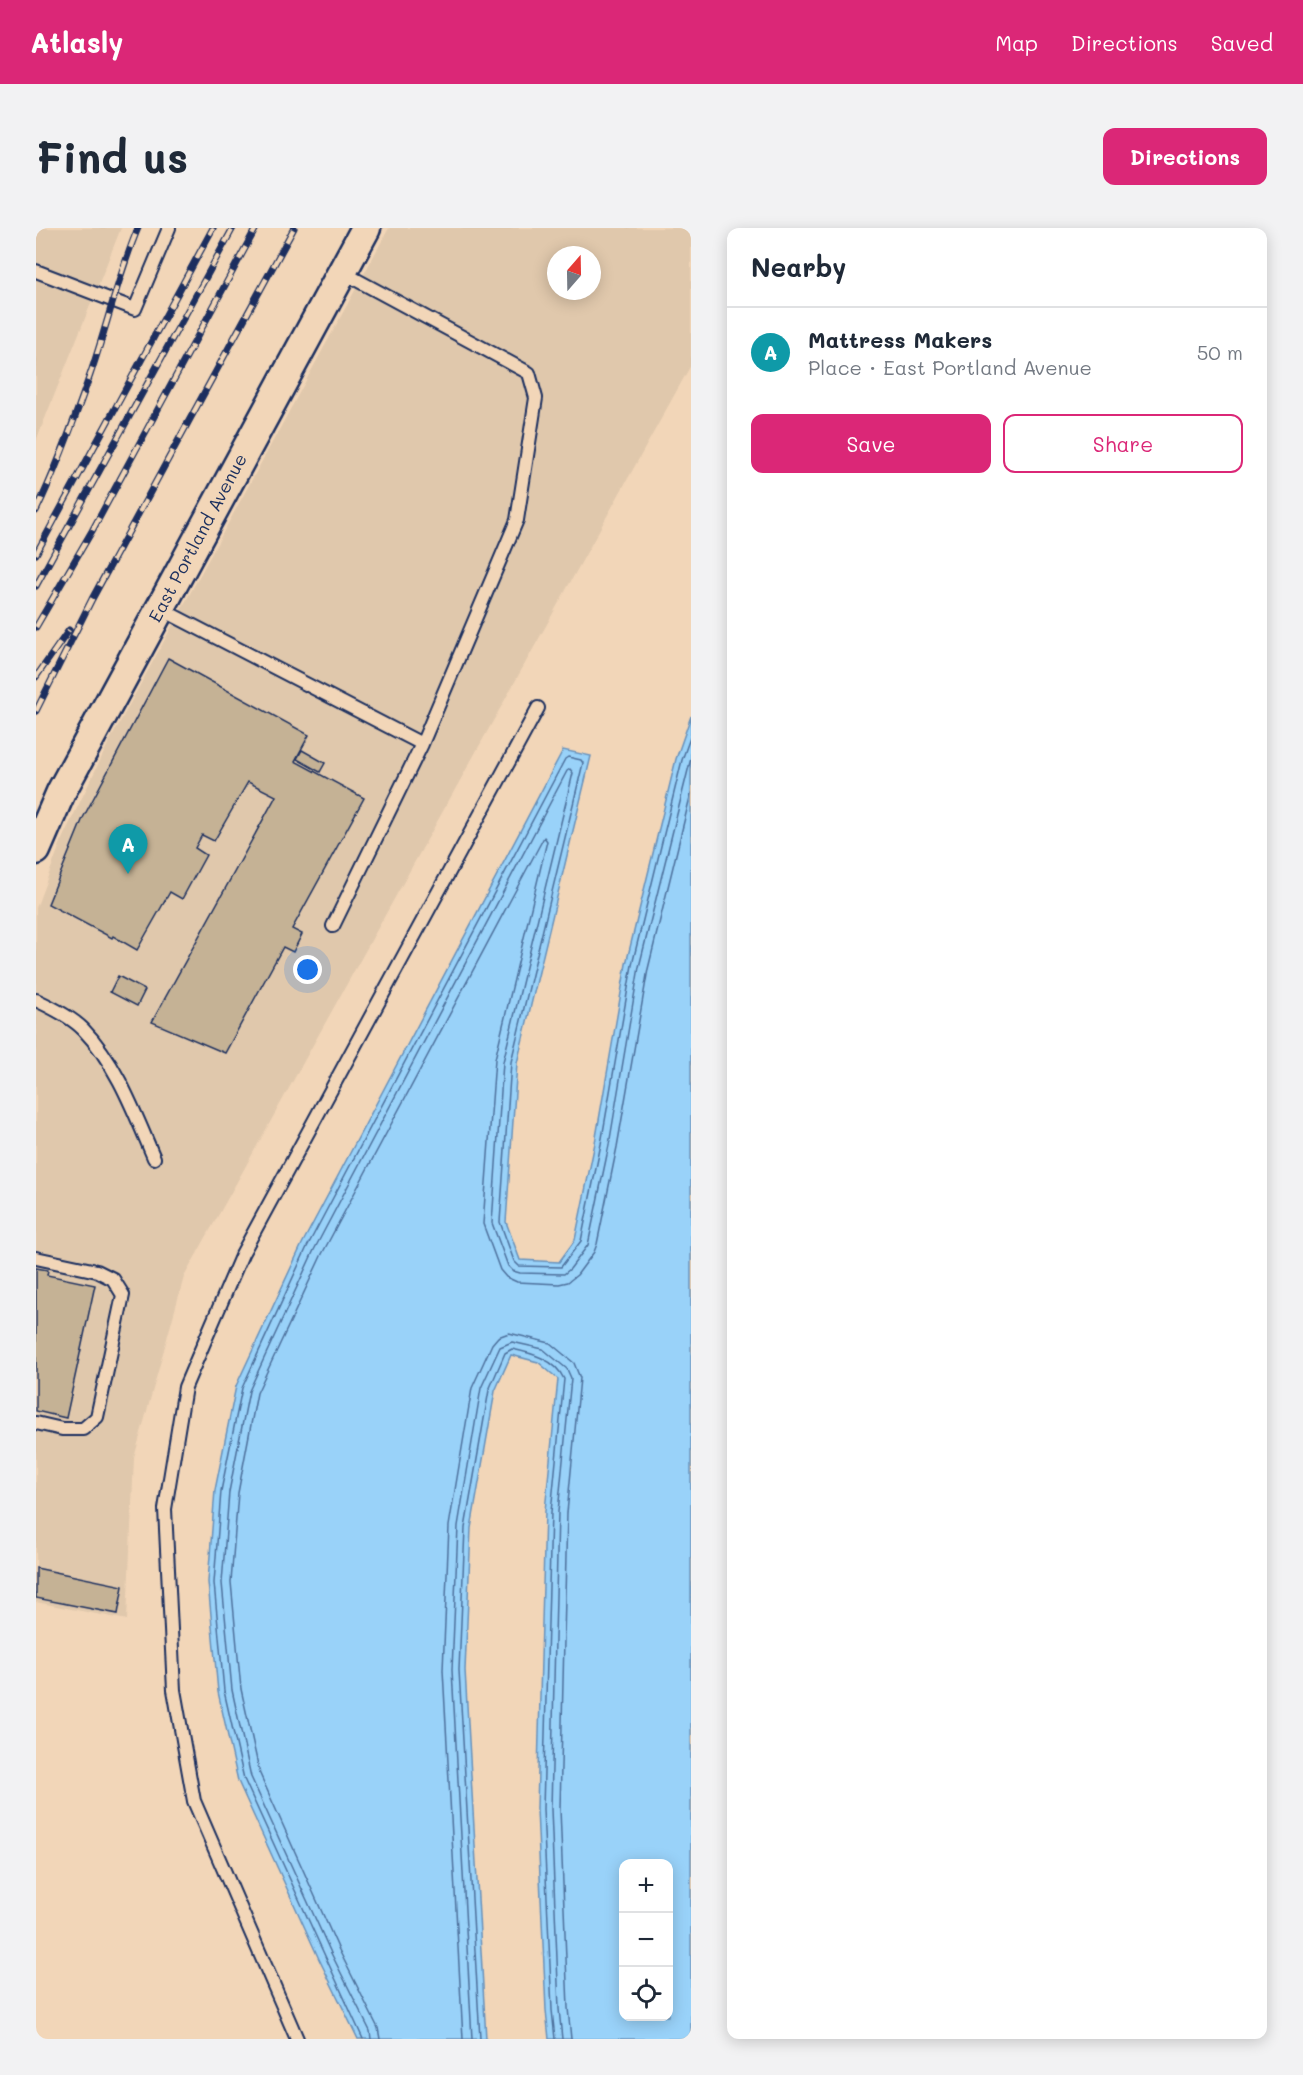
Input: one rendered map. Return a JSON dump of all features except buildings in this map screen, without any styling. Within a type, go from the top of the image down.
[{"type":"street","name":"East Portland Avenue","points":[[36,850],[61,792],[366,228]]},
{"type":"lane","points":[[36,271],[135,309],[169,228]]},
{"type":"lane","points":[[333,926],[422,744],[517,520],[536,398],[529,373],[342,272]]},
{"type":"lane","points":[[159,608],[422,744]]},
{"type":"lane","points":[[297,2039],[194,1801],[174,1690],[165,1509],[185,1387],[242,1254],[538,708]]},
{"type":"lane","points":[[36,1000],[82,1028],[103,1054],[126,1095],[154,1158]]},
{"type":"lane","points":[[36,1258],[97,1272],[113,1280],[123,1296],[97,1417],[83,1429],[62,1429],[36,1423]]},
{"type":"shaded area","points":[[36,228],[121,228],[36,441]]},
{"type":"shaded area","points":[[389,228],[691,228],[691,365],[184,1277],[134,1458],[127,1620],[36,1602],[36,908],[63,837],[109,742]]},
{"type":"water","points":[[691,716],[691,2039],[549,2039],[537,1809],[545,1511],[558,1379],[538,1362],[511,1355],[495,1391],[471,1528],[465,1670],[486,2039],[358,2039],[238,1781],[218,1692],[208,1582],[215,1490],[236,1386],[302,1244],[563,750],[591,756],[517,1063],[506,1222],[520,1260],[559,1262],[575,1240],[595,1143],[626,964],[676,759]]},
{"type":"railway","points":[[36,511],[78,410],[124,264],[138,228]]},
{"type":"railway","points":[[36,554],[213,228]]},
{"type":"railway","points":[[36,586],[233,228]]},
{"type":"railway","points":[[36,627],[92,531],[256,228]]},
{"type":"railway","points":[[36,711],[92,599],[294,228]]},
{"type":"railway","points":[[36,677],[69,630]]},
{"type":"place","name":"Mattress Makers","points":[[128,874]]}]
